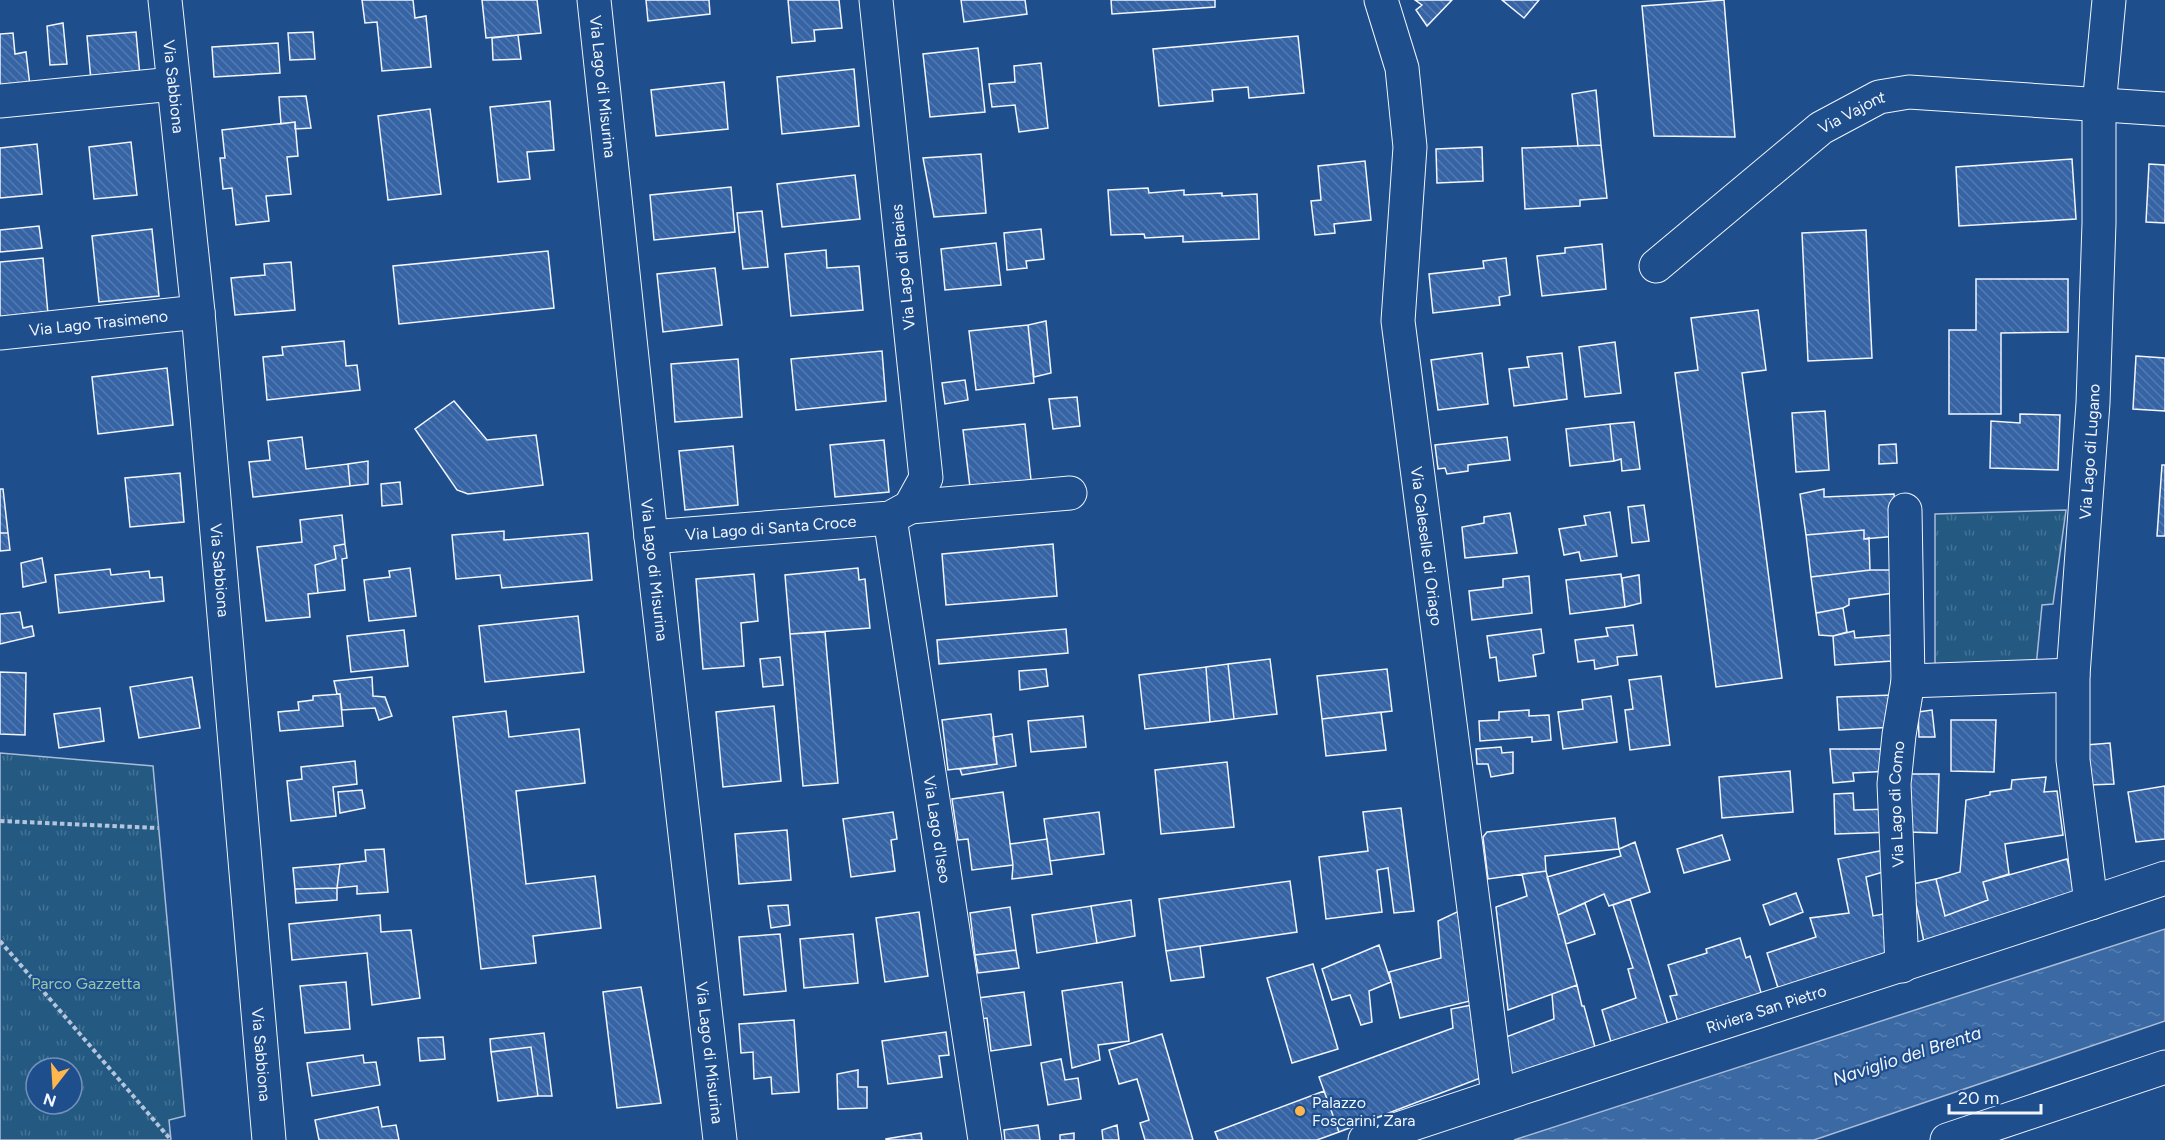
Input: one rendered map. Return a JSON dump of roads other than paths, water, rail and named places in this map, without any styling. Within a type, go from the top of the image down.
[{"type":"street","name":"Via Sabbiona","points":[[165,0],[198,312],[269,1140]]},
{"type":"street","name":"Via Lago di Misurina","points":[[594,0],[651,537],[720,1140]]},
{"type":"street","name":"Via Lago di Braies","points":[[876,0],[926,478],[900,512]]},
{"type":"street","name":"Via Caleselle di Oriago","points":[[1381,0],[1402,68],[1410,147],[1398,321],[1498,1095]]},
{"type":"street","name":"Via Lago di Lugano","points":[[2091,903],[2073,760],[2073,675],[2094,403],[2099,223],[2099,106],[2109,0]]},
{"type":"street","points":[[0,101],[173,84]]},
{"type":"street","name":"Via Vajont","points":[[1656,266],[1821,128],[1879,97],[1909,92],[2165,109]]},
{"type":"street","name":"Via Lago Trasimeno","points":[[0,333],[198,312]]},
{"type":"street","name":"Via Lago di Santa Croce","points":[[651,537],[1070,492]]},
{"type":"street","name":"Via Lago di Como","points":[[1902,966],[1894,784],[1908,681],[1905,510]]},
{"type":"street","name":"Via Lago d'Iseo","points":[[900,512],[985,1140]]},
{"type":"street","points":[[1908,681],[2073,675]]},
{"type":"street","name":"Riviera San Pietro","points":[[1365,1140],[2165,878]]},
{"type":"street","points":[[1947,1140],[2165,1068]]},
{"type":"water","name":"Naviglio del Brenta","points":[[2165,929],[2165,1021],[1814,1140],[1514,1140]]},
{"type":"place","name":"Palazzo Foscarini, Zara","points":[[1300,1111]]},
{"type":"park label","name":"Parco Gazzetta","points":[[86,983]]}]
